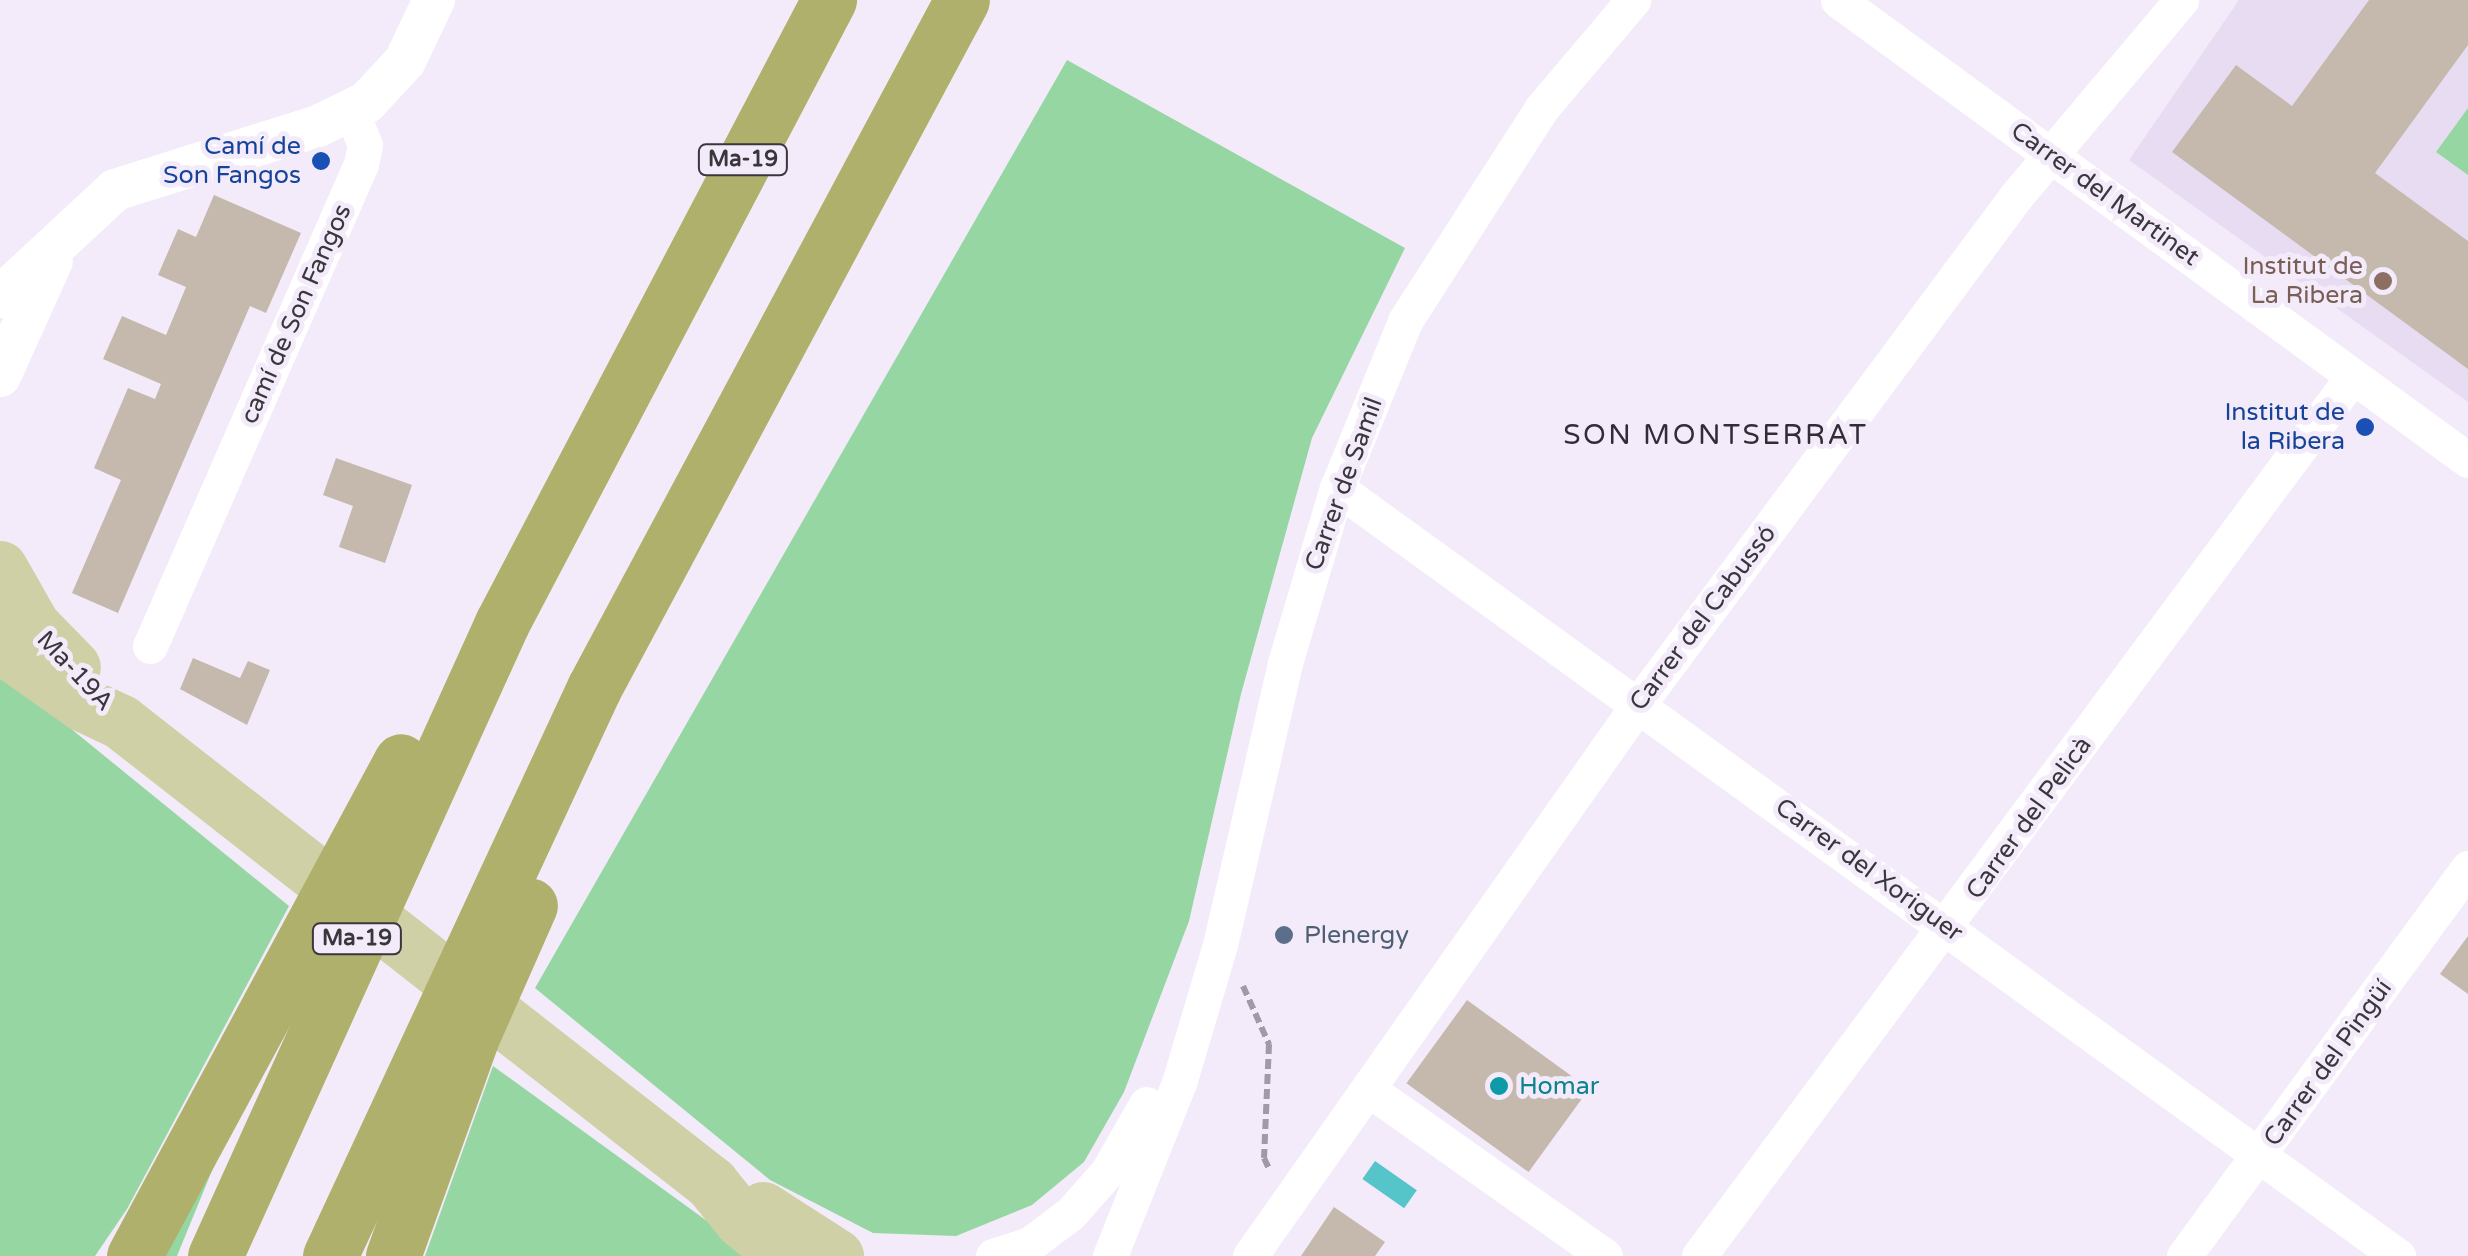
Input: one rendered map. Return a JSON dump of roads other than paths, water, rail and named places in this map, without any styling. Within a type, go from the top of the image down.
[{"type":"highway","name":"Ma-19","points":[[215,1256],[502,623],[829,0]]},
{"type":"highway","points":[[330,1256],[594,688],[962,0]]},
{"type":"highway","points":[[134,1256],[436,696],[502,623]]},
{"type":"highway","points":[[393,1256],[472,1039],[581,790],[594,688]]},
{"type":"main road","name":"Ma-19A","points":[[0,568],[33,626],[121,722],[711,1183]]},
{"type":"main road","name":"Ma-19A","points":[[0,645],[83,704],[121,722]]},
{"type":"main road","points":[[711,1183],[785,1256]]},
{"type":"main road","points":[[711,1183],[752,1201],[836,1256]]},
{"type":"street","points":[[0,298],[68,230],[139,178],[350,111],[393,77],[434,0]]},
{"type":"street","name":"Carrer de Samil","points":[[1110,1256],[1178,1083],[1190,1030],[1220,945],[1285,663],[1337,488],[1405,321],[1541,108],[1633,0]]},
{"type":"street","name":"Carrer del Martinet","points":[[1838,0],[2468,460]]},
{"type":"street","name":"Carrer del Cabussó","points":[[1250,1256],[1640,702],[2051,156],[2181,0]]},
{"type":"street","name":"camí de Son Fangos","points":[[150,646],[362,164],[365,145],[350,111]]},
{"type":"street","points":[[0,376],[68,230]]},
{"type":"street","name":"Carrer del Pelicà","points":[[1699,1256],[1948,928],[2354,376]]},
{"type":"street","name":"Carrer del Xoriguer","points":[[1337,488],[1640,702],[2398,1256]]},
{"type":"street","name":"Carrer del Pingüí","points":[[2184,1256],[2468,868]]},
{"type":"street","name":"Carrer de Samil","points":[[993,1256],[1051,1232],[1089,1193],[1190,1030]]},
{"type":"street","points":[[1368,1089],[1605,1256]]},
{"type":"water","points":[[1375,1161],[1417,1190],[1404,1208],[1362,1179]]},
{"type":"place","name":"Camí de Son Fangos","points":[[321,161]]},
{"type":"place","name":"Institut de La Ribera","points":[[2383,281]]},
{"type":"place","name":"Institut de la Ribera","points":[[2365,427]]},
{"type":"place","name":"Plenergy","points":[[1284,935]]},
{"type":"place","name":"Homar","points":[[1499,1086]]},
{"type":"district","name":"SON MONTSERRAT","points":[[1716,435]]}]
